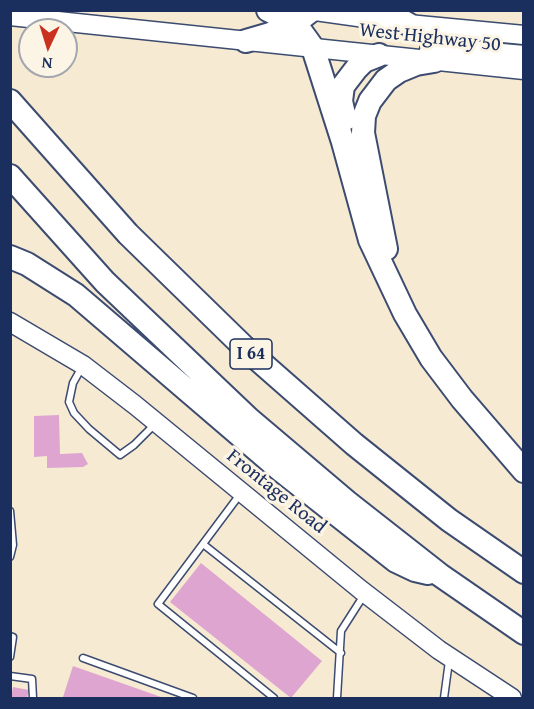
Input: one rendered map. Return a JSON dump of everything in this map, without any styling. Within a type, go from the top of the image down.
[{"type":"highway","points":[[268,10],[306,14]]},
{"type":"highway","points":[[383,10],[408,24]]},
{"type":"highway","points":[[246,41],[270,34],[306,14]]},
{"type":"highway","points":[[306,14],[313,48],[343,142],[370,240],[405,314],[431,358],[462,399],[524,471]]},
{"type":"highway","points":[[343,142],[346,123],[341,101],[344,86],[364,61],[379,55]]},
{"type":"highway","points":[[386,274],[386,248],[363,133],[364,116],[370,102],[386,80],[399,71],[416,64],[434,61]]},
{"type":"highway","name":"I 64","points":[[10,101],[128,234],[249,351],[363,451],[449,520],[524,572]]},
{"type":"highway","name":"I 64","points":[[10,176],[105,282],[249,420],[347,502],[440,575],[524,633]]},
{"type":"highway","points":[[10,257],[27,264],[76,295],[278,468],[396,561],[415,570],[440,575]]},
{"type":"main road","name":"West Highway 50","points":[[306,14],[524,35]]},
{"type":"main road","name":"West Highway 50","points":[[10,16],[524,70]]},
{"type":"main road","points":[[379,55],[405,51],[439,50],[524,55]]},
{"type":"main road","name":"Frontage Road","points":[[12,325],[83,365],[365,594],[450,657],[512,699]]},
{"type":"lane","points":[[83,365],[73,383],[69,402],[74,413],[89,429],[120,455],[134,445],[156,422]]},
{"type":"lane","points":[[242,493],[158,604],[274,699]]},
{"type":"lane","points":[[10,511],[12,531],[10,557]]},
{"type":"lane","points":[[204,544],[341,653]]},
{"type":"lane","points":[[337,699],[341,631],[365,594]]},
{"type":"lane","points":[[10,636],[14,637],[10,657]]},
{"type":"lane","points":[[444,699],[450,657]]},
{"type":"lane","points":[[83,658],[193,699]]},
{"type":"lane","points":[[10,676],[32,679],[33,699]]},
{"type":"building","points":[[59,415],[60,454],[82,453],[88,464],[83,467],[47,468],[47,456],[34,457],[34,416]]},
{"type":"building","points":[[201,563],[322,661],[291,698],[170,602]]},
{"type":"building","points":[[73,666],[164,698],[63,697]]},
{"type":"building","points":[[13,687],[29,690],[27,698],[11,698]]}]
